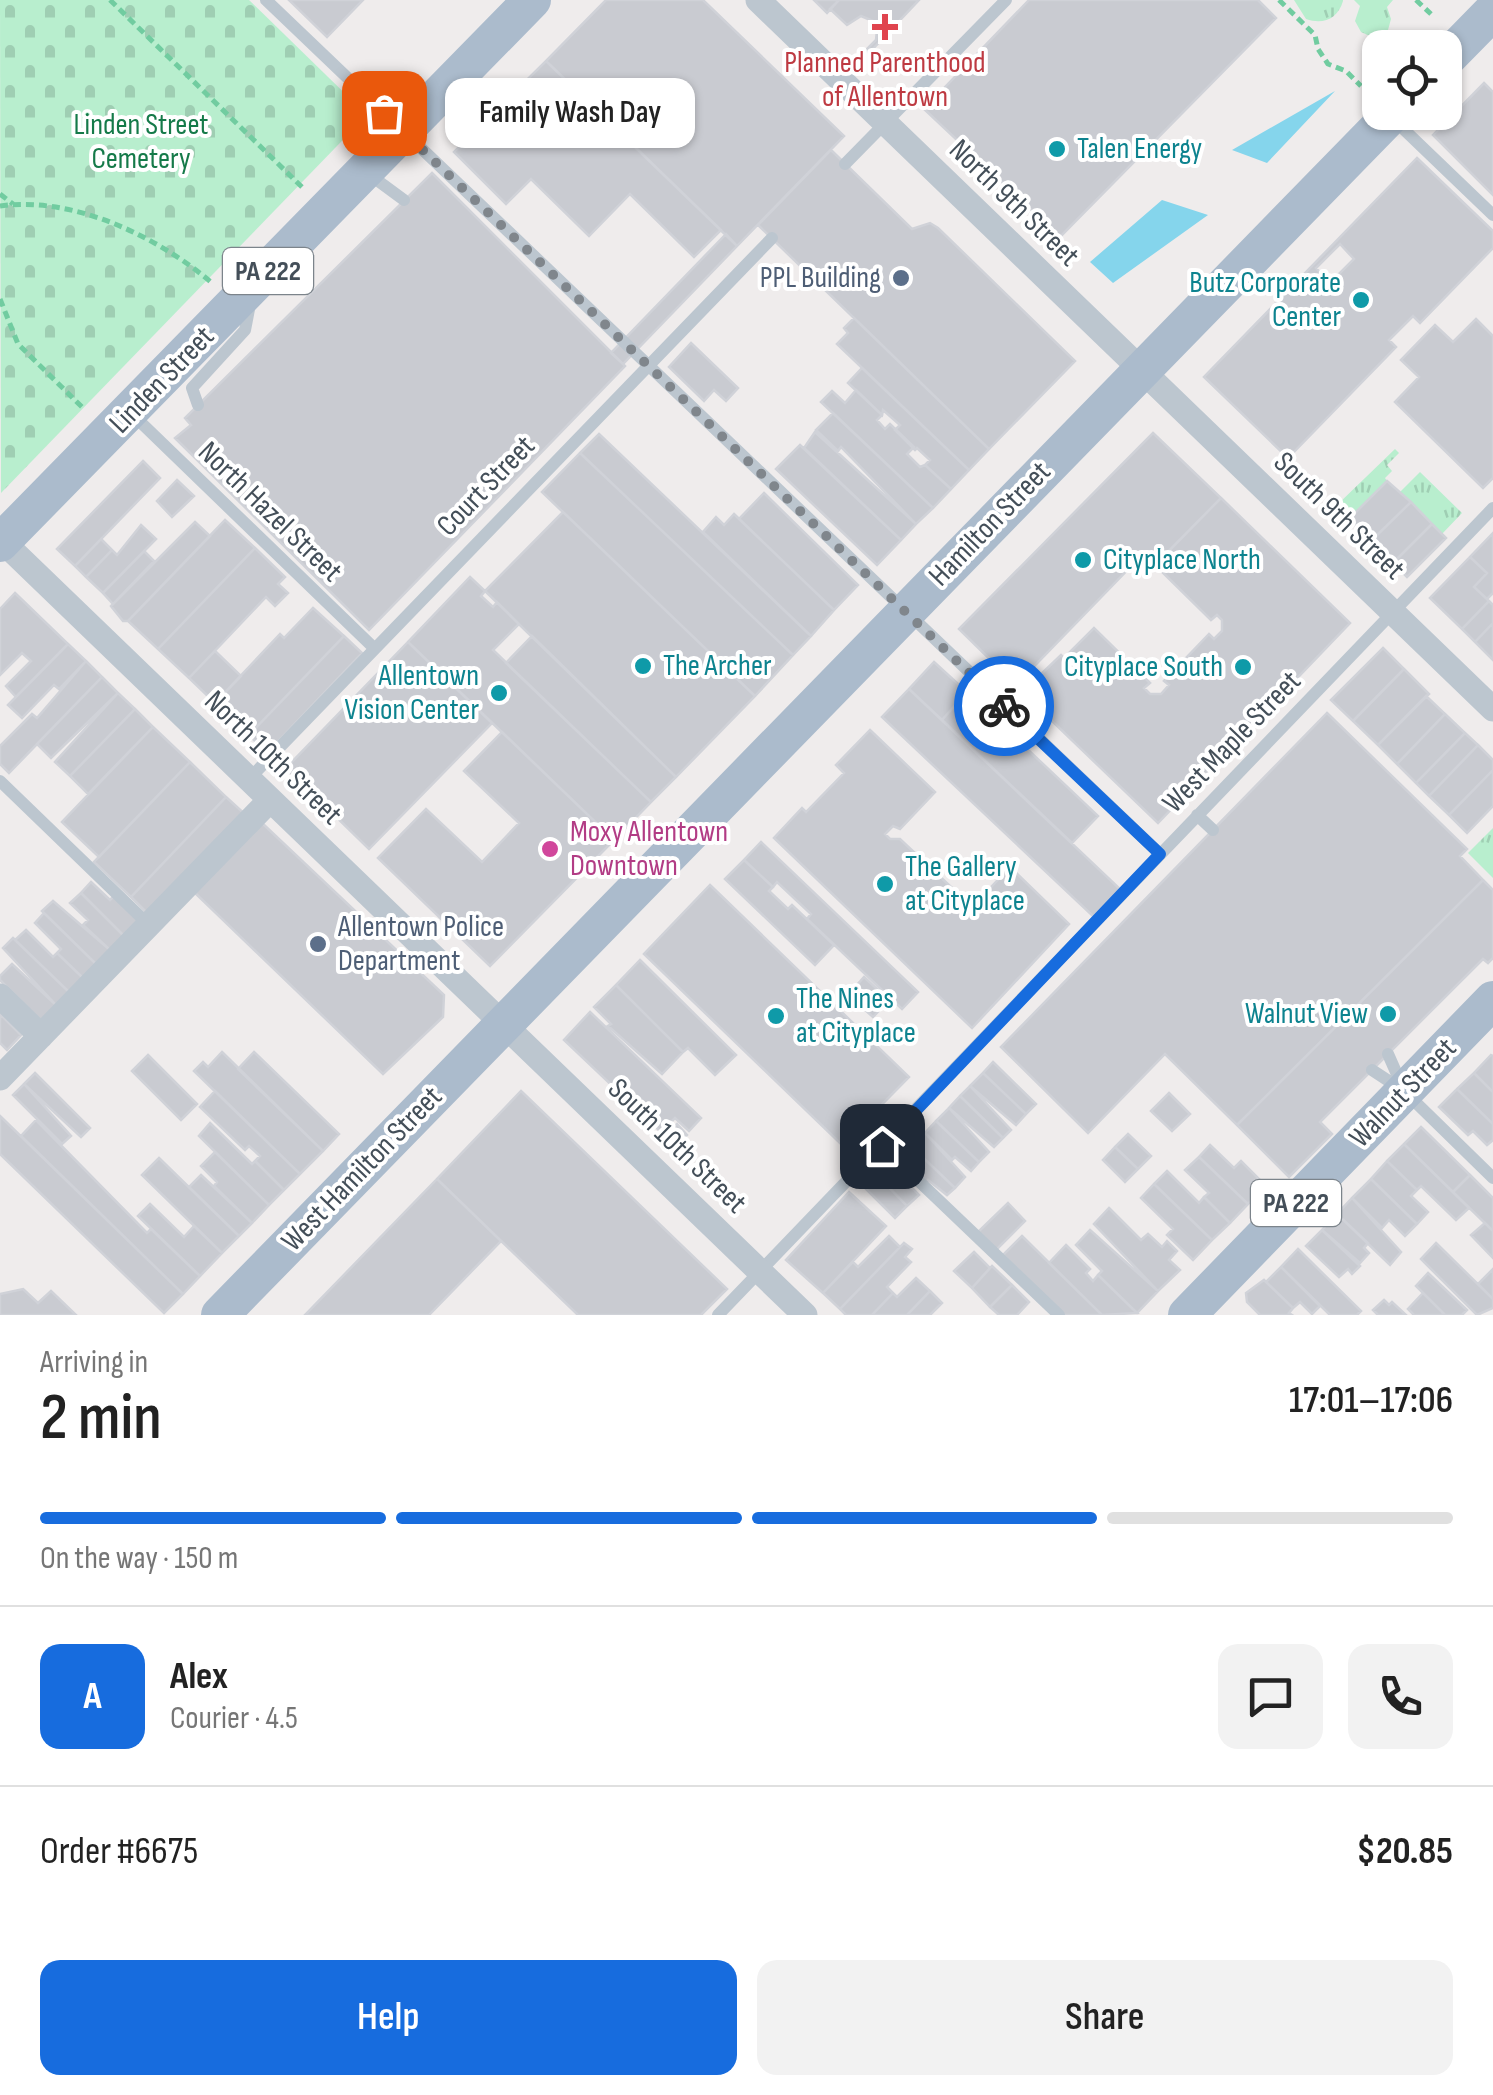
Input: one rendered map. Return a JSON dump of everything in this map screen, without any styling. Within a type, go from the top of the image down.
[{"type":"main road","name":"Linden Street","points":[[1,541],[131,413],[236,287],[365,172],[532,0]]},
{"type":"main road","points":[[1462,43],[1493,11]]},
{"type":"main road","name":"Hamilton Street","points":[[504,1023],[1376,130]]},
{"type":"main road","name":"Walnut Street","points":[[1187,1315],[1493,1000]]},
{"type":"main road","name":"West Hamilton Street","points":[[220,1315],[504,1023]]},
{"type":"street","name":"North 9th Street","points":[[758,0],[1140,370]]},
{"type":"street","name":"South 9th Street","points":[[1140,370],[1493,709]]},
{"type":"street","name":"North 10th Street","points":[[1,541],[504,1023]]},
{"type":"street","points":[[0,1078],[270,800]]},
{"type":"street","points":[[0,996],[41,1036]]},
{"type":"street","name":"South 10th Street","points":[[504,1023],[805,1315]]},
{"type":"lane","points":[[266,0],[1160,854]]},
{"type":"lane","points":[[845,164],[1006,0]]},
{"type":"lane","points":[[1408,130],[1493,215]]},
{"type":"lane","points":[[365,172],[404,200]]},
{"type":"lane","name":"Court Street","points":[[248,780],[772,238]]},
{"type":"lane","points":[[198,405],[192,388],[245,330],[236,287]]},
{"type":"lane","name":"North Hazel Street","points":[[131,413],[374,648]]},
{"type":"lane","name":"West Maple Street","points":[[718,1315],[1493,508]]},
{"type":"lane","points":[[0,781],[148,924]]},
{"type":"lane","points":[[1198,814],[1213,830]]},
{"type":"lane","points":[[1388,1054],[1404,1090]]},
{"type":"lane","points":[[1372,1070],[1404,1090],[1493,1178]]},
{"type":"lane","points":[[882,1146],[1059,1315]]},
{"type":"path","points":[[110,0],[304,190]]},
{"type":"path","points":[[1279,0],[1315,35],[1318,50],[1328,64],[1346,71],[1361,86]]},
{"type":"path","points":[[1416,0],[1431,14]]},
{"type":"path","points":[[0,194],[13,204]]},
{"type":"path","points":[[0,206],[77,209],[181,256],[236,287]]},
{"type":"path","points":[[0,299],[18,344],[92,416]]},
{"type":"green space","name":"Linden Street Cemetery","points":[[0,0],[249,0],[367,115],[1,493]]},
{"type":"green space","points":[[1294,0],[1343,1],[1334,16],[1318,21],[1306,19]]},
{"type":"green space","points":[[1354,0],[1393,0],[1387,7],[1391,19],[1388,30],[1361,32],[1355,21],[1360,6]]},
{"type":"green space","points":[[1395,449],[1399,453],[1387,465],[1392,471],[1385,478],[1387,481],[1349,519],[1336,506]]},
{"type":"green space","points":[[1420,472],[1462,513],[1442,534],[1399,493]]},
{"type":"green space","points":[[1493,828],[1493,878],[1468,853]]},
{"type":"water","points":[[1335,91],[1267,163],[1232,150]]},
{"type":"water","points":[[1162,200],[1208,215],[1113,283],[1090,262]]},
{"type":"building","points":[[289,0],[363,0],[327,37]]},
{"type":"building","points":[[606,0],[703,0],[844,136],[737,246],[546,61]]},
{"type":"building","points":[[814,0],[839,0],[827,13]]},
{"type":"building","name":"Planned Parenthood of Allentown","points":[[839,0],[919,0],[869,53],[866,50],[876,40],[873,21],[861,16],[847,25],[830,9]]},
{"type":"building","name":"Talen Energy","points":[[1029,0],[1258,0],[1276,18],[1060,237],[924,109]]},
{"type":"building","points":[[546,61],[721,230],[694,257],[630,194],[589,236],[531,179],[506,204],[454,152]]},
{"type":"building","points":[[1484,83],[1493,92],[1493,195],[1433,135],[1438,130],[1462,130],[1462,105]]},
{"type":"building","name":"PPL Building","points":[[831,150],[912,229],[930,223],[938,228],[1075,361],[989,449],[758,225]]},
{"type":"building","name":"Butz Corporate Center","points":[[1417,158],[1493,231],[1493,248],[1420,323],[1413,316],[1389,340],[1396,347],[1288,458],[1204,377]],"holes":[[[1340,244],[1354,259],[1330,283],[1316,268]]]},
{"type":"building","points":[[432,173],[625,366],[369,630],[175,438],[191,425],[185,418]]},
{"type":"building","points":[[726,234],[737,246],[623,364],[611,353]]},
{"type":"building","points":[[854,318],[989,449],[969,470],[837,344],[848,333],[844,328]]},
{"type":"building","points":[[1476,319],[1493,336],[1493,478],[1483,488],[1395,402],[1419,377],[1401,360],[1435,325],[1453,342]]},
{"type":"building","points":[[691,343],[738,388],[726,401],[714,390],[704,401],[669,367]]},
{"type":"building","points":[[862,368],[969,470],[951,489],[925,465],[930,460],[895,430],[900,425],[883,410],[882,415],[848,383]]},
{"type":"building","points":[[856,390],[882,415],[877,420],[885,429],[890,424],[914,447],[907,454],[951,489],[933,508],[821,402],[832,391],[845,403]]},
{"type":"building","points":[[833,413],[933,508],[916,524],[841,447],[838,451],[816,430]]},
{"type":"building","points":[[815,432],[916,524],[901,540],[804,448]]},
{"type":"building","name":"Cityplace North","points":[[1153,433],[1221,498],[1155,565],[1143,554],[1016,685],[959,629]]},
{"type":"building","points":[[599,434],[811,636],[793,655],[580,453]]},
{"type":"building","points":[[800,445],[901,540],[877,565],[776,469]]},
{"type":"building","points":[[580,453],[793,655],[755,696],[542,492]]},
{"type":"building","points":[[143,461],[160,478],[75,566],[57,549]]},
{"type":"building","points":[[177,480],[194,496],[172,517],[157,501]]},
{"type":"building","points":[[1387,481],[1411,502],[1371,541],[1349,519]]},
{"type":"building","points":[[764,493],[858,585],[834,610],[739,519]]},
{"type":"building","name":"Cityplace South","points":[[1221,498],[1350,623],[1158,823],[1027,697],[1043,680],[1039,676],[1094,628],[1150,683],[1144,688],[1150,694],[1161,694],[1169,685],[1164,681],[1209,634],[1214,639],[1222,631],[1222,620],[1217,615],[1211,620],[1155,565]]},
{"type":"building","points":[[1411,502],[1432,524],[1393,563],[1371,541]]},
{"type":"building","name":"The Archer","points":[[563,512],[755,696],[676,777],[485,591]]},
{"type":"building","points":[[734,514],[834,610],[811,636],[703,532],[716,517],[724,525]]},
{"type":"building","points":[[225,520],[255,548],[158,649],[128,621]]},
{"type":"building","points":[[195,522],[210,536],[128,621],[123,621],[111,606]]},
{"type":"building","points":[[1432,524],[1446,538],[1407,577],[1393,563]]},
{"type":"building","points":[[141,525],[156,539],[103,593],[86,577],[112,550],[117,555]]},
{"type":"building","points":[[1493,533],[1493,593],[1487,599],[1474,587],[1487,573],[1470,557]]},
{"type":"building","points":[[101,539],[112,550],[86,577],[75,566]]},
{"type":"building","points":[[255,548],[285,577],[278,584],[288,593],[275,606],[266,597],[189,678],[158,649]]},
{"type":"building","points":[[144,551],[154,561],[113,604],[103,593]]},
{"type":"building","points":[[1470,557],[1487,573],[1474,587],[1489,601],[1462,629],[1430,598]]},
{"type":"building","name":"Allentown Vision Center","points":[[470,577],[485,591],[481,596],[493,607],[497,602],[519,624],[493,650],[651,802],[614,840],[408,642]]},
{"type":"building","points":[[15,593],[68,644],[16,697],[6,686],[31,661],[22,653],[0,675],[0,609]]},
{"type":"building","points":[[1489,601],[1493,605],[1493,623],[1475,642],[1462,629]]},
{"type":"building","points":[[313,608],[344,636],[249,735],[215,703],[280,634],[284,638]]},
{"type":"building","points":[[1493,623],[1493,660],[1475,642]]},
{"type":"building","points":[[344,636],[362,653],[267,753],[249,735]]},
{"type":"building","points":[[532,636],[676,777],[651,802],[506,663]]},
{"type":"building","points":[[408,642],[492,723],[369,849],[286,768]]},
{"type":"building","points":[[68,644],[86,661],[59,689],[54,685],[22,718],[8,705]]},
{"type":"building","points":[[1383,648],[1404,669],[1353,721],[1331,700]]},
{"type":"building","points":[[215,651],[241,676],[215,703],[189,678]]},
{"type":"building","points":[[86,661],[102,677],[9,773],[0,764],[0,746],[32,714],[37,718]]},
{"type":"building","points":[[934,662],[967,692],[942,720],[909,689]]},
{"type":"building","points":[[1404,669],[1429,694],[1378,745],[1353,721]]},
{"type":"building","points":[[102,677],[118,693],[51,758],[37,744]]},
{"type":"building","points":[[909,689],[1121,890],[1095,918],[882,717]]},
{"type":"building","points":[[967,692],[1098,816],[1072,843],[942,720]]},
{"type":"building","points":[[118,693],[135,709],[70,776],[55,762]]},
{"type":"building","points":[[1426,696],[1445,714],[1397,764],[1378,745]]},
{"type":"building","points":[[135,709],[153,727],[88,794],[70,776]]},
{"type":"building","points":[[1327,713],[1467,849],[1460,856],[1483,880],[1237,1125],[1165,1054],[1088,1133],[1001,1047]]},
{"type":"building","points":[[1445,714],[1465,733],[1416,783],[1397,764]]},
{"type":"building","points":[[153,727],[190,762],[99,857],[62,822]]},
{"type":"building","name":"The Gallery at Cityplace","points":[[870,730],[935,792],[900,829],[893,826],[885,834],[890,839],[900,839],[966,901],[965,911],[974,919],[983,909],[977,902],[1010,867],[1069,924],[972,1028],[774,838],[844,773],[836,765]]},
{"type":"building","name":"Moxy Allentown Downtown","points":[[502,732],[614,840],[490,966],[378,858],[426,809],[482,862],[519,823],[464,771]]},
{"type":"building","points":[[1465,733],[1478,745],[1429,796],[1416,783]]},
{"type":"building","points":[[1478,745],[1493,760],[1493,770],[1449,815],[1429,796]]},
{"type":"building","points":[[190,762],[226,797],[131,897],[94,862]]},
{"type":"building","points":[[1493,770],[1493,806],[1467,833],[1449,815]]},
{"type":"building","points":[[226,797],[247,816],[151,917],[131,897]]},
{"type":"building","name":"Allentown Police Department","points":[[262,823],[444,995],[443,1017],[383,1074],[194,892]]},
{"type":"building","points":[[761,842],[918,992],[902,1009],[807,919],[811,914],[777,882],[773,887],[744,860]]},
{"type":"building","points":[[744,860],[773,887],[769,891],[788,909],[792,905],[834,945],[815,965],[725,879]]},
{"type":"building","name":"Walnut View","points":[[1483,880],[1493,890],[1493,958],[1488,963],[1483,959],[1320,1122],[1332,1134],[1289,1177],[1237,1125]]},
{"type":"building","points":[[91,882],[110,900],[114,896],[139,921],[124,936],[81,893]]},
{"type":"building","name":"The Nines at Cityplace","points":[[710,885],[909,1077],[842,1145],[644,954]]},
{"type":"building","points":[[81,893],[124,936],[110,950],[83,925],[88,920],[70,903]]},
{"type":"building","points":[[53,901],[110,950],[96,964],[42,911]]},
{"type":"building","points":[[44,913],[96,964],[83,978],[57,953],[61,949],[35,923]]},
{"type":"building","points":[[26,930],[53,957],[57,953],[83,978],[69,992],[15,940]]},
{"type":"building","points":[[13,938],[69,992],[56,1005],[3,948]]},
{"type":"building","points":[[640,960],[736,1055],[715,1075],[688,1048],[683,1052],[616,985]]},
{"type":"building","points":[[12,964],[56,1005],[41,1021],[0,980]]},
{"type":"building","points":[[864,977],[889,1000],[873,1017],[848,995]]},
{"type":"building","points":[[616,985],[683,1052],[662,1074],[608,1026],[611,1024],[594,1007]]},
{"type":"building","points":[[590,1012],[701,1118],[689,1131],[675,1118],[661,1132],[564,1040]]},
{"type":"building","points":[[0,1014],[21,1035],[7,1050],[0,1043]]},
{"type":"building","points":[[222,1052],[323,1151],[300,1174],[194,1071],[203,1062],[208,1067]]},
{"type":"building","points":[[254,1052],[339,1134],[323,1151],[238,1069]]},
{"type":"building","points":[[148,1055],[197,1104],[181,1120],[132,1071]]},
{"type":"building","points":[[1493,1056],[1493,1092],[1474,1073]]},
{"type":"building","points":[[993,1062],[1036,1104],[1026,1114],[983,1073]]},
{"type":"building","points":[[35,1073],[90,1128],[81,1137],[24,1084]]},
{"type":"building","points":[[983,1073],[1026,1114],[1016,1125],[970,1086]]},
{"type":"building","points":[[1474,1073],[1493,1092],[1493,1124],[1457,1089]]},
{"type":"building","points":[[24,1084],[71,1136],[62,1144],[13,1095]]},
{"type":"building","points":[[970,1086],[1011,1130],[1003,1138],[960,1096]]},
{"type":"building","points":[[1457,1089],[1493,1124],[1493,1140],[1487,1145],[1473,1131],[1468,1135],[1439,1107]]},
{"type":"building","points":[[215,1091],[300,1174],[284,1190],[255,1161],[260,1156],[249,1146],[245,1150],[200,1107]]},
{"type":"building","points":[[521,1091],[727,1289],[701,1315],[578,1315],[437,1179]]},
{"type":"building","points":[[1169,1093],[1190,1114],[1172,1131],[1151,1111]]},
{"type":"building","points":[[960,1096],[1003,1138],[994,1147],[949,1108]]},
{"type":"building","points":[[949,1108],[989,1152],[979,1162],[936,1121]]},
{"type":"building","points":[[0,1116],[183,1294],[164,1313],[0,1154]]},
{"type":"building","points":[[36,1120],[147,1233],[151,1229],[200,1276],[183,1294],[21,1136]]},
{"type":"building","points":[[936,1121],[979,1162],[971,1171],[955,1157],[952,1160],[925,1133]]},
{"type":"building","points":[[210,1123],[284,1190],[269,1205],[199,1136]]},
{"type":"building","points":[[677,1124],[687,1135],[676,1146],[666,1135]]},
{"type":"building","points":[[1421,1127],[1470,1175],[1453,1192],[1404,1144]]},
{"type":"building","points":[[925,1133],[965,1177],[955,1188],[911,1146]]},
{"type":"building","points":[[1128,1134],[1151,1156],[1138,1169],[1115,1147]]},
{"type":"building","points":[[1404,1144],[1469,1208],[1456,1220],[1421,1186],[1417,1190],[1387,1161]]},
{"type":"building","points":[[1210,1145],[1234,1168],[1241,1161],[1266,1186],[1248,1204],[1199,1157]]},
{"type":"building","points":[[911,1146],[955,1188],[947,1195],[928,1180],[926,1183],[900,1158]]},
{"type":"building","points":[[1115,1147],[1138,1169],[1125,1182],[1103,1160]]},
{"type":"building","points":[[215,1152],[269,1205],[252,1223],[214,1186],[217,1182],[201,1166]]},
{"type":"building","points":[[1199,1157],[1248,1204],[1230,1223],[1204,1197],[1209,1193],[1185,1170]]},
{"type":"building","points":[[159,1158],[239,1236],[222,1253],[142,1175]]},
{"type":"building","points":[[1387,1161],[1417,1190],[1411,1196],[1428,1212],[1417,1224],[1371,1179]]},
{"type":"building","points":[[887,1162],[919,1195],[907,1206],[876,1174]]},
{"type":"building","points":[[1167,1171],[1199,1203],[1204,1197],[1230,1223],[1212,1240],[1154,1184]]},
{"type":"building","points":[[876,1174],[907,1206],[895,1218],[863,1186]]},
{"type":"building","points":[[201,1175],[252,1223],[239,1236],[189,1187]]},
{"type":"building","points":[[1470,1175],[1493,1198],[1493,1231],[1453,1192]]},
{"type":"building","points":[[437,1179],[501,1241],[429,1315],[305,1315]]},
{"type":"building","points":[[1371,1179],[1417,1224],[1405,1236],[1389,1220],[1382,1228],[1352,1198]]},
{"type":"building","points":[[1154,1184],[1212,1240],[1193,1260],[1167,1235],[1173,1229],[1141,1198]]},
{"type":"building","points":[[849,1192],[886,1226],[823,1293],[786,1260]]},
{"type":"building","points":[[1352,1198],[1401,1252],[1390,1265],[1337,1214]]},
{"type":"building","points":[[1008,1203],[1025,1221],[996,1250],[978,1232]]},
{"type":"building","points":[[150,1204],[184,1237],[194,1226],[222,1253],[200,1276],[138,1216]]},
{"type":"building","points":[[1109,1208],[1141,1240],[1148,1234],[1162,1247],[1167,1241],[1177,1251],[1169,1260],[1180,1270],[1158,1291],[1094,1224]]},
{"type":"building","points":[[1337,1214],[1368,1243],[1364,1248],[1369,1253],[1360,1263],[1322,1230]]},
{"type":"building","points":[[1485,1223],[1493,1231],[1493,1258],[1471,1235]]},
{"type":"building","points":[[1090,1230],[1158,1291],[1137,1313],[1098,1275],[1102,1271],[1076,1245]]},
{"type":"building","points":[[1322,1230],[1360,1266],[1352,1274],[1348,1269],[1339,1277],[1306,1246]]},
{"type":"building","points":[[889,1236],[900,1247],[840,1309],[823,1293],[853,1262],[858,1267]]},
{"type":"building","points":[[1022,1236],[1102,1315],[1064,1315],[1003,1255]]},
{"type":"building","points":[[904,1243],[912,1249],[905,1257],[911,1262],[887,1287],[893,1293],[872,1315],[846,1315],[840,1309]]},
{"type":"building","points":[[1436,1243],[1493,1299],[1493,1308],[1477,1315],[1421,1259]]},
{"type":"building","points":[[1066,1245],[1090,1269],[1086,1273],[1093,1281],[1098,1275],[1137,1313],[1102,1315],[1049,1263]]},
{"type":"building","points":[[1298,1249],[1361,1311],[1357,1315],[1330,1315],[1281,1267]]},
{"type":"building","points":[[974,1252],[990,1268],[972,1288],[954,1271]]},
{"type":"building","points":[[992,1266],[1012,1285],[990,1307],[972,1288]]},
{"type":"building","points":[[1281,1267],[1320,1306],[1312,1314],[1300,1302],[1293,1308],[1266,1282]]},
{"type":"building","points":[[1493,1269],[1493,1299],[1478,1284]]},
{"type":"building","points":[[1428,1273],[1467,1310],[1462,1315],[1445,1315],[1416,1286]]},
{"type":"building","points":[[916,1278],[930,1291],[907,1315],[872,1315],[893,1293],[897,1297]]},
{"type":"building","points":[[1264,1280],[1293,1308],[1289,1313],[1292,1315],[1260,1315],[1247,1302],[1246,1293]]},
{"type":"building","points":[[1012,1285],[1029,1302],[1017,1315],[999,1315],[990,1307]]},
{"type":"building","points":[[23,1289],[38,1303],[51,1291],[76,1315],[0,1315],[0,1294]]},
{"type":"building","points":[[930,1291],[942,1303],[930,1315],[907,1315]]},
{"type":"building","points":[[1423,1293],[1445,1315],[1414,1315],[1408,1309]]},
{"type":"building","points":[[1384,1300],[1406,1315],[1378,1315],[1373,1310]]},
{"type":"way so far","points":[[384,113],[1004,706]]},
{"type":"place","name":"Planned Parenthood of Allentown","points":[[885,27]]},
{"type":"place","name":"Family Wash Day","points":[[384,113]]},
{"type":"place","name":"Talen Energy","points":[[1057,149]]},
{"type":"place","name":"PPL Building","points":[[901,278]]},
{"type":"place","name":"Butz Corporate Center","points":[[1361,300]]},
{"type":"place","name":"Cityplace North","points":[[1083,560]]},
{"type":"place","name":"The Archer","points":[[643,666]]},
{"type":"place","name":"Cityplace South","points":[[1243,667]]},
{"type":"place","name":"Allentown Vision Center","points":[[499,693]]},
{"type":"place","name":"Moxy Allentown Downtown","points":[[550,849]]},
{"type":"place","name":"The Gallery at Cityplace","points":[[885,884]]},
{"type":"place","name":"Allentown Police Department","points":[[318,944]]},
{"type":"place","name":"Walnut View","points":[[1388,1014]]},
{"type":"place","name":"The Nines at Cityplace","points":[[776,1016]]},
{"type":"route","points":[[882,1146],[1160,854],[1004,706]]}]
